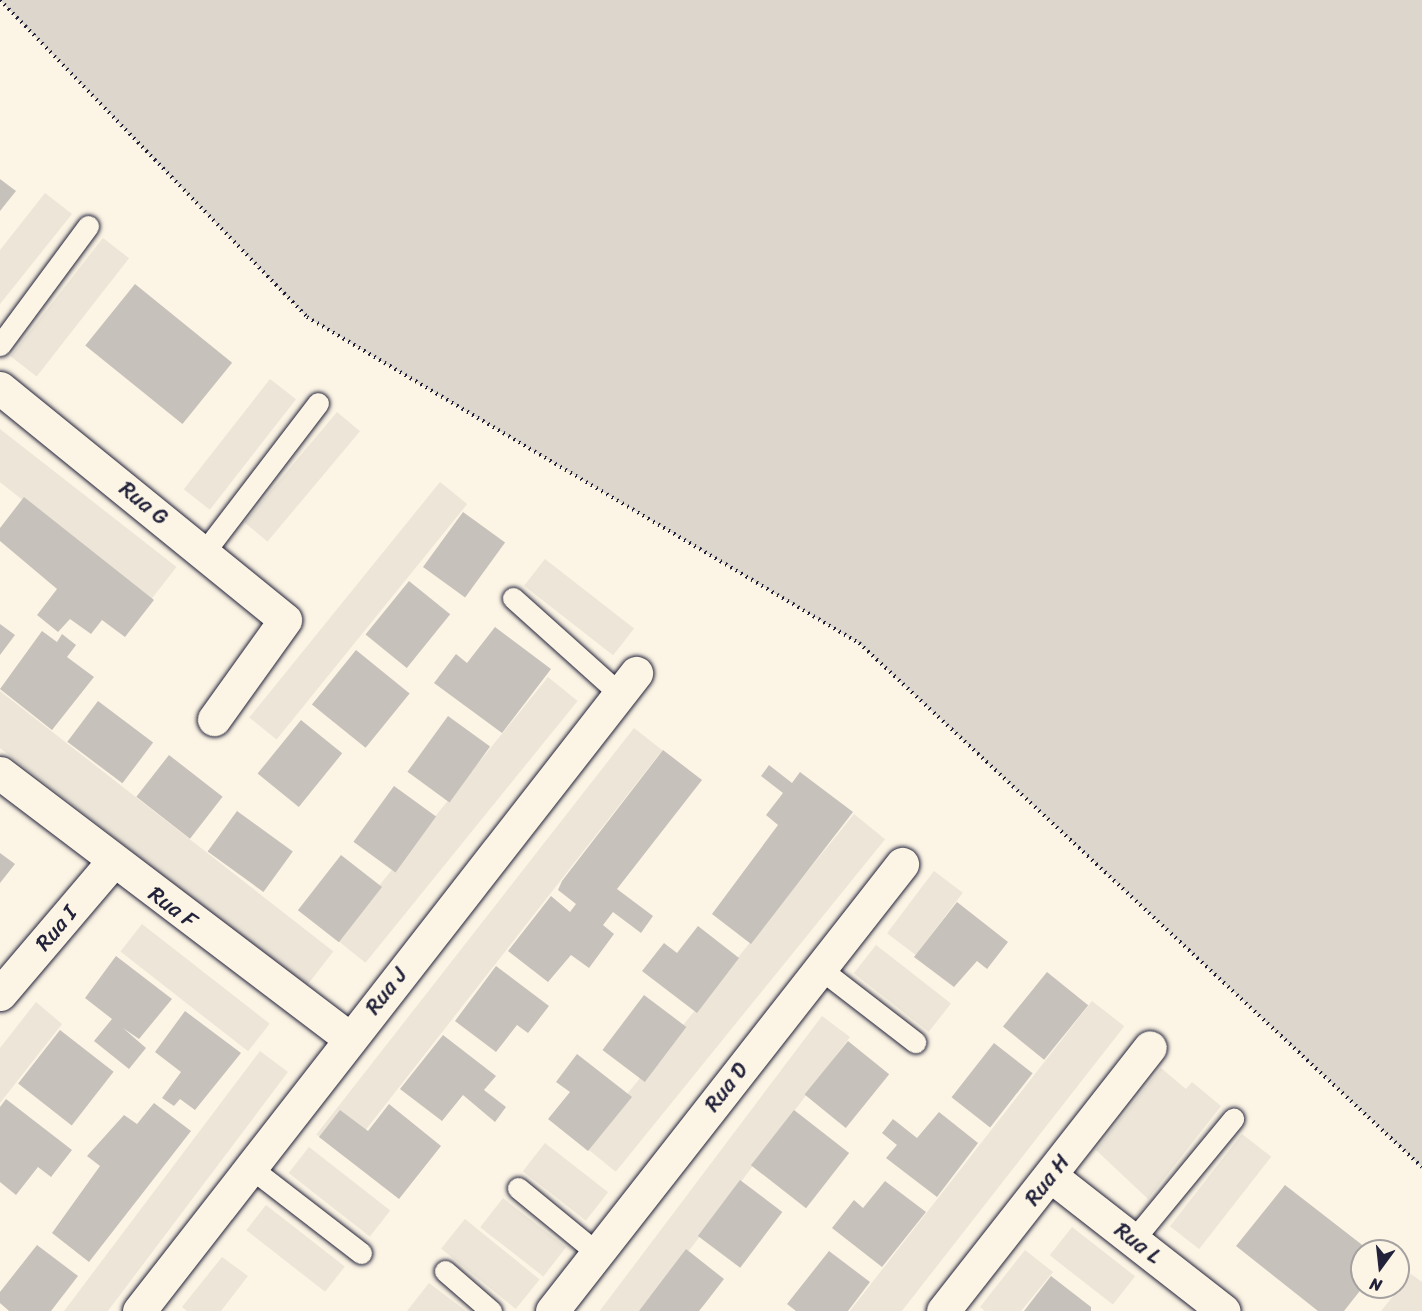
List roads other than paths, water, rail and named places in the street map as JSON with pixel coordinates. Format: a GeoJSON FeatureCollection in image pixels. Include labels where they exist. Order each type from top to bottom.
{"type":"FeatureCollection","features":[{"type":"Feature","properties":{"kind":"street","name":"Rua G"},"geometry":{"type":"LineString","coordinates":[[0,388],[205,551],[285,620],[214,718]]}},
{"type":"Feature","properties":{"kind":"street","name":"Rua J"},"geometry":{"type":"LineString","coordinates":[[140,1311],[349,1038],[627,683]]}},
{"type":"Feature","properties":{"kind":"street","name":"Rua F"},"geometry":{"type":"LineString","coordinates":[[0,773],[112,861],[349,1038]]}},
{"type":"Feature","properties":{"kind":"street","name":"Rua I"},"geometry":{"type":"LineString","coordinates":[[0,994],[112,861]]}},
{"type":"Feature","properties":{"kind":"street","name":"Rua D"},"geometry":{"type":"LineString","coordinates":[[552,1311],[818,967],[902,864]]}},
{"type":"Feature","properties":{"kind":"street","name":"Rua H"},"geometry":{"type":"LineString","coordinates":[[943,1311],[1150,1047]]}},
{"type":"Feature","properties":{"kind":"street","name":"Rua L"},"geometry":{"type":"LineString","coordinates":[[1051,1176],[1224,1311]]}},
{"type":"Feature","properties":{"kind":"lane"},"geometry":{"type":"LineString","coordinates":[[0,345],[88,226]]}},
{"type":"Feature","properties":{"kind":"lane"},"geometry":{"type":"LineString","coordinates":[[205,551],[318,403]]}},
{"type":"Feature","properties":{"kind":"lane"},"geometry":{"type":"LineString","coordinates":[[513,598],[627,683]]}},
{"type":"Feature","properties":{"kind":"lane"},"geometry":{"type":"LineString","coordinates":[[818,967],[915,1042]]}},
{"type":"Feature","properties":{"kind":"lane"},"geometry":{"type":"LineString","coordinates":[[1134,1239],[1233,1119]]}},
{"type":"Feature","properties":{"kind":"lane"},"geometry":{"type":"LineString","coordinates":[[251,1168],[361,1253]]}},
{"type":"Feature","properties":{"kind":"lane"},"geometry":{"type":"LineString","coordinates":[[518,1188],[597,1253]]}},
{"type":"Feature","properties":{"kind":"lane"},"geometry":{"type":"LineString","coordinates":[[445,1271],[491,1311]]}}]}
